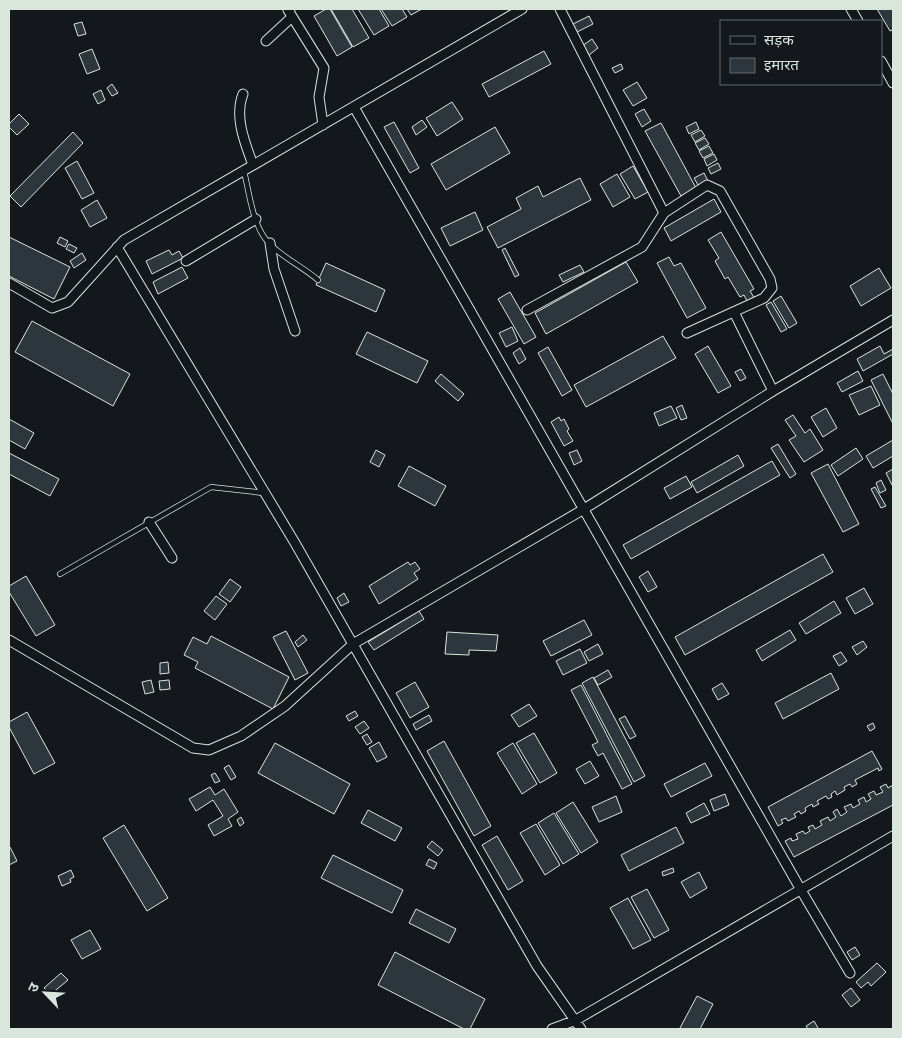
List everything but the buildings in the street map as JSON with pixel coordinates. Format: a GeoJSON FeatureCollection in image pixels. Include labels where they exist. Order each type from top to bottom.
{"type":"FeatureCollection","features":[{"type":"Feature","properties":{"kind":"street"},"geometry":{"type":"LineString","coordinates":[[9,283],[52,308],[68,302],[124,240],[323,125],[506,13],[522,9]]}},
{"type":"Feature","properties":{"kind":"street"},"geometry":{"type":"LineString","coordinates":[[560,9],[664,213]]}},
{"type":"Feature","properties":{"kind":"street"},"geometry":{"type":"LineString","coordinates":[[851,9],[857,20]]}},
{"type":"Feature","properties":{"kind":"street"},"geometry":{"type":"LineString","coordinates":[[266,41],[291,13],[324,68],[320,97],[323,125]]}},
{"type":"Feature","properties":{"kind":"street"},"geometry":{"type":"LineString","coordinates":[[882,63],[893,83]]}},
{"type":"Feature","properties":{"kind":"street"},"geometry":{"type":"LineString","coordinates":[[243,94],[240,102],[240,121],[253,165]]}},
{"type":"Feature","properties":{"kind":"street"},"geometry":{"type":"LineString","coordinates":[[354,106],[850,973]]}},
{"type":"Feature","properties":{"kind":"street"},"geometry":{"type":"LineString","coordinates":[[527,310],[642,247],[664,213],[707,186],[720,191],[770,279],[772,288],[764,298],[688,333]]}},
{"type":"Feature","properties":{"kind":"street"},"geometry":{"type":"LineString","coordinates":[[186,261],[256,220]]}},
{"type":"Feature","properties":{"kind":"street"},"geometry":{"type":"LineString","coordinates":[[270,243],[274,269],[295,331]]}},
{"type":"Feature","properties":{"kind":"street"},"geometry":{"type":"LineString","coordinates":[[117,247],[295,543],[537,966],[581,1029]]}},
{"type":"Feature","properties":{"kind":"street"},"geometry":{"type":"LineString","coordinates":[[734,312],[773,391]]}},
{"type":"Feature","properties":{"kind":"street"},"geometry":{"type":"LineString","coordinates":[[9,640],[194,748],[209,750],[241,736],[285,706],[352,644],[584,509],[773,391],[893,320]]}},
{"type":"Feature","properties":{"kind":"street"},"geometry":{"type":"LineString","coordinates":[[149,522],[172,558]]}},
{"type":"Feature","properties":{"kind":"street"},"geometry":{"type":"LineString","coordinates":[[552,1029],[576,1020],[893,836]]}},
{"type":"Feature","properties":{"kind":"lane"},"geometry":{"type":"LineString","coordinates":[[244,170],[256,220],[264,237],[318,280]]}},
{"type":"Feature","properties":{"kind":"lane"},"geometry":{"type":"LineString","coordinates":[[60,574],[211,487],[264,493]]}}]}
